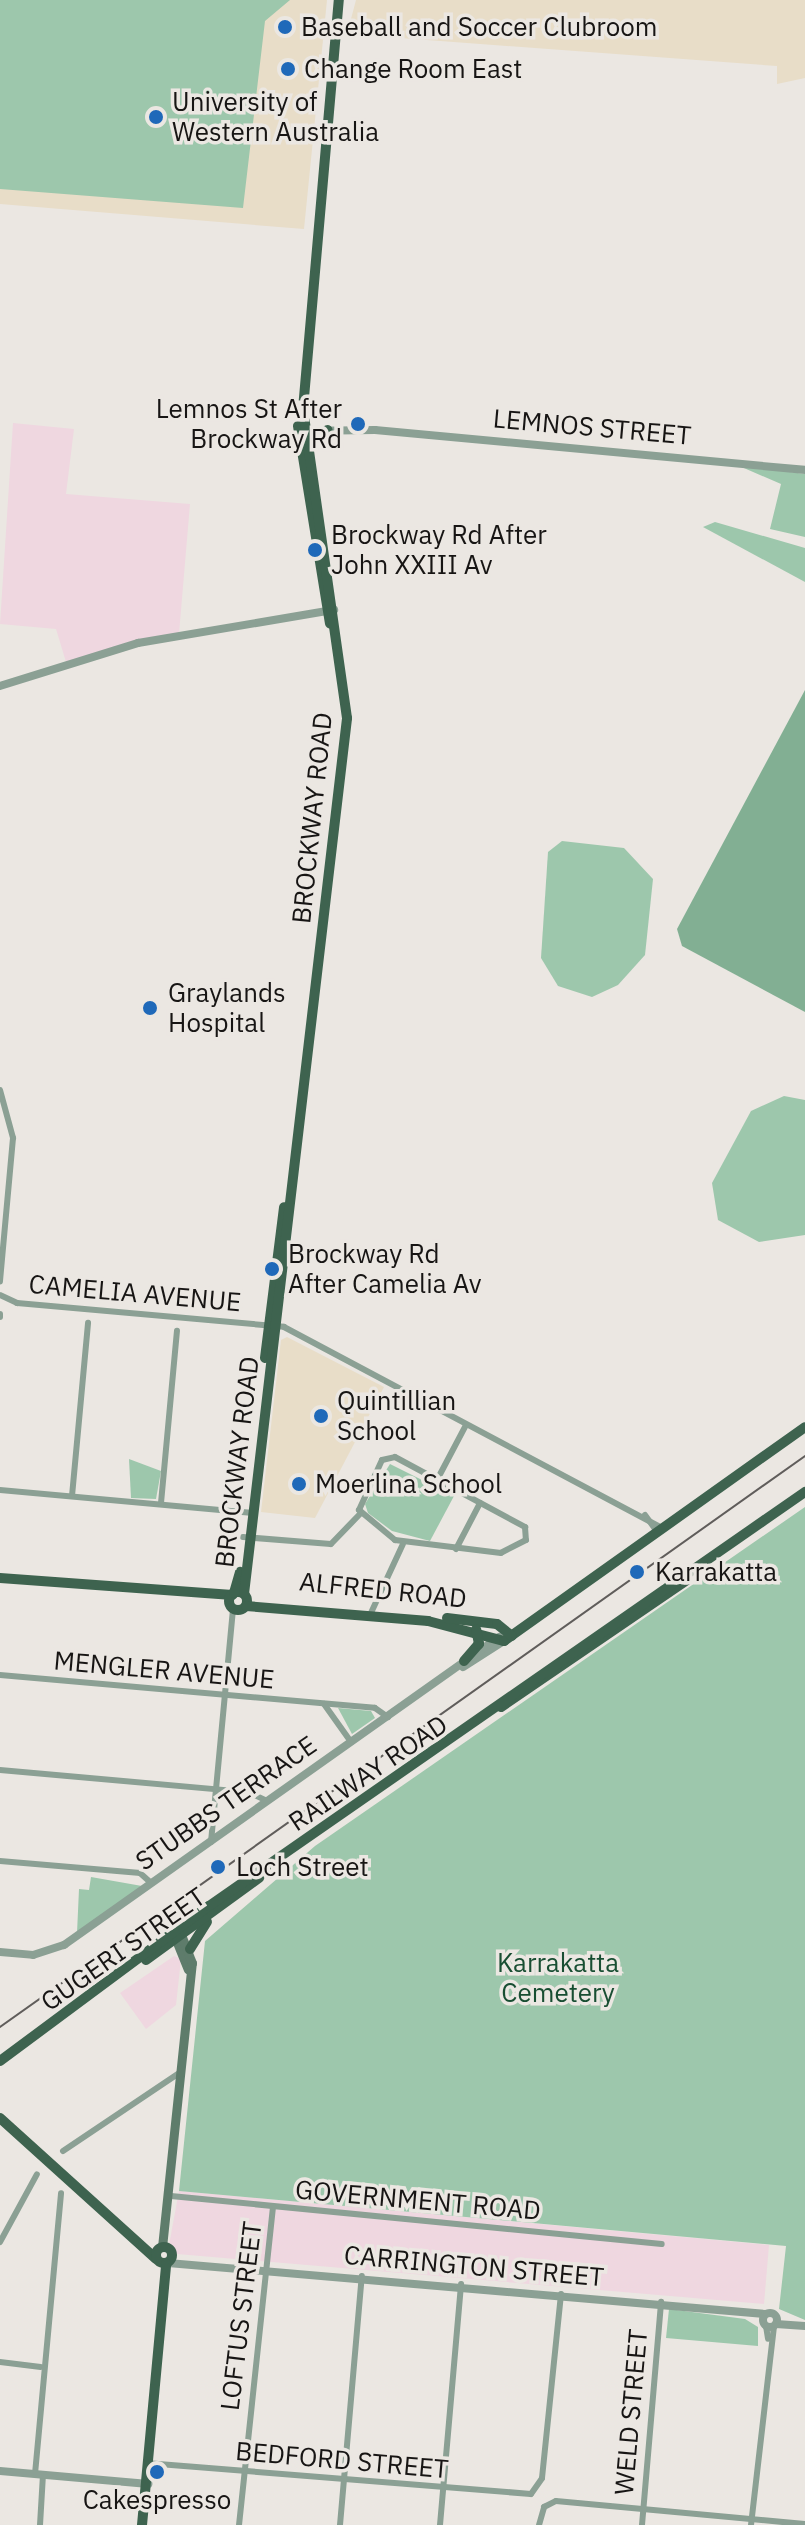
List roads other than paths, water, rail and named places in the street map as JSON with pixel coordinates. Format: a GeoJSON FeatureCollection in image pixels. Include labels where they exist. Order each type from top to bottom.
{"type":"FeatureCollection","features":[{"type":"Feature","properties":{"kind":"main road","name":"BROCKWAY ROAD"},"geometry":{"type":"LineString","coordinates":[[238,1600],[273,1325],[341,728],[331,611],[303,431],[336,0]]}},
{"type":"Feature","properties":{"kind":"main road"},"geometry":{"type":"LineString","coordinates":[[303,431],[328,430]]}},
{"type":"Feature","properties":{"kind":"main road","name":"STUBBS TERRACE"},"geometry":{"type":"LineString","coordinates":[[506,1636],[805,1420]]}},
{"type":"Feature","properties":{"kind":"main road","name":"STUBBS TERRACE"},"geometry":{"type":"LineString","coordinates":[[656,1527],[805,1427]]}},
{"type":"Feature","properties":{"kind":"main road","name":"RAILWAY ROAD"},"geometry":{"type":"LineString","coordinates":[[501,1707],[805,1492]]}},
{"type":"Feature","properties":{"kind":"main road","name":"RAILWAY ROAD"},"geometry":{"type":"LineString","coordinates":[[178,1934],[272,1865],[805,1499]]}},
{"type":"Feature","properties":{"kind":"main road","name":"ALFRED ROAD"},"geometry":{"type":"LineString","coordinates":[[0,1580],[370,1613],[506,1636]]}},
{"type":"Feature","properties":{"kind":"main road","name":"ALFRED ROAD"},"geometry":{"type":"LineString","coordinates":[[370,1613],[506,1636]]}},
{"type":"Feature","properties":{"kind":"main road"},"geometry":{"type":"LineString","coordinates":[[464,1661],[479,1644],[476,1629]]}},
{"type":"Feature","properties":{"kind":"main road","name":"GUGERI STREET"},"geometry":{"type":"LineString","coordinates":[[0,2070],[102,1987],[178,1934],[210,1917],[272,1865]]}},
{"type":"Feature","properties":{"kind":"main road"},"geometry":{"type":"LineString","coordinates":[[142,2522],[190,1949],[210,1917]]}},
{"type":"Feature","properties":{"kind":"main road"},"geometry":{"type":"LineString","coordinates":[[178,1934],[190,1949]]}},
{"type":"Feature","properties":{"kind":"main road"},"geometry":{"type":"LineString","coordinates":[[178,1934],[189,1977]]}},
{"type":"Feature","properties":{"kind":"main road","name":"GUGERI STREET"},"geometry":{"type":"LineString","coordinates":[[0,2061],[178,1934]]}},
{"type":"Feature","properties":{"kind":"main road"},"geometry":{"type":"LineString","coordinates":[[0,2118],[141,2245],[164,2256]]}},
{"type":"Feature","properties":{"kind":"street","name":"LEMNOS STREET"},"geometry":{"type":"LineString","coordinates":[[328,430],[375,430],[805,470]]}},
{"type":"Feature","properties":{"kind":"street","name":"LEMNOS STREET"},"geometry":{"type":"LineString","coordinates":[[303,431],[375,430]]}},
{"type":"Feature","properties":{"kind":"street"},"geometry":{"type":"LineString","coordinates":[[0,686],[138,643],[331,611]]}},
{"type":"Feature","properties":{"kind":"street"},"geometry":{"type":"LineString","coordinates":[[0,1090],[13,1138],[0,1281]]}},
{"type":"Feature","properties":{"kind":"street","name":"CAMELIA AVENUE"},"geometry":{"type":"LineString","coordinates":[[0,1295],[17,1303],[273,1325]]}},
{"type":"Feature","properties":{"kind":"street"},"geometry":{"type":"LineString","coordinates":[[72,1496],[88,1323]]}},
{"type":"Feature","properties":{"kind":"street"},"geometry":{"type":"LineString","coordinates":[[273,1325],[645,1515],[656,1527]]}},
{"type":"Feature","properties":{"kind":"street"},"geometry":{"type":"LineString","coordinates":[[161,1503],[177,1331]]}},
{"type":"Feature","properties":{"kind":"street"},"geometry":{"type":"LineString","coordinates":[[437,1480],[466,1425]]}},
{"type":"Feature","properties":{"kind":"street"},"geometry":{"type":"LineString","coordinates":[[246,1537],[331,1544],[360,1514],[387,1456],[525,1527],[526,1540],[501,1553],[403,1544],[360,1514]]}},
{"type":"Feature","properties":{"kind":"street"},"geometry":{"type":"LineString","coordinates":[[0,1490],[250,1512]]}},
{"type":"Feature","properties":{"kind":"street"},"geometry":{"type":"LineString","coordinates":[[456,1549],[480,1503]]}},
{"type":"Feature","properties":{"kind":"street"},"geometry":{"type":"LineString","coordinates":[[370,1613],[403,1544]]}},
{"type":"Feature","properties":{"kind":"street","name":"BROCKWAY ROAD"},"geometry":{"type":"LineString","coordinates":[[211,1842],[238,1600]]}},
{"type":"Feature","properties":{"kind":"street","name":"STUBBS TERRACE"},"geometry":{"type":"LineString","coordinates":[[441,1679],[506,1636]]}},
{"type":"Feature","properties":{"kind":"street","name":"STUBBS TERRACE"},"geometry":{"type":"LineString","coordinates":[[0,1952],[33,1955],[64,1945],[506,1636]]}},
{"type":"Feature","properties":{"kind":"street","name":"MENGLER AVENUE"},"geometry":{"type":"LineString","coordinates":[[0,1675],[324,1704],[388,1717]]}},
{"type":"Feature","properties":{"kind":"street"},"geometry":{"type":"LineString","coordinates":[[324,1704],[351,1742]]}},
{"type":"Feature","properties":{"kind":"street"},"geometry":{"type":"LineString","coordinates":[[0,1770],[217,1790],[267,1801]]}},
{"type":"Feature","properties":{"kind":"street"},"geometry":{"type":"LineString","coordinates":[[0,1861],[140,1873],[151,1883]]}},
{"type":"Feature","properties":{"kind":"street"},"geometry":{"type":"LineString","coordinates":[[63,2151],[179,2073]]}},
{"type":"Feature","properties":{"kind":"street"},"geometry":{"type":"LineString","coordinates":[[0,2242],[37,2174]]}},
{"type":"Feature","properties":{"kind":"street"},"geometry":{"type":"LineString","coordinates":[[40,2525],[41,2367],[61,2193]]}},
{"type":"Feature","properties":{"kind":"street","name":"GOVERNMENT ROAD"},"geometry":{"type":"LineString","coordinates":[[171,2196],[662,2244]]}},
{"type":"Feature","properties":{"kind":"street","name":"LOFTUS STREET"},"geometry":{"type":"LineString","coordinates":[[239,2525],[273,2207]]}},
{"type":"Feature","properties":{"kind":"street","name":"CARRINGTON STREET"},"geometry":{"type":"LineString","coordinates":[[164,2256],[661,2302],[745,2312],[770,2322],[805,2326]]}},
{"type":"Feature","properties":{"kind":"street"},"geometry":{"type":"LineString","coordinates":[[340,2525],[362,2276]]}},
{"type":"Feature","properties":{"kind":"street"},"geometry":{"type":"LineString","coordinates":[[440,2525],[461,2284]]}},
{"type":"Feature","properties":{"kind":"street","name":"BEDFORD STREET"},"geometry":{"type":"LineString","coordinates":[[147,2463],[443,2490],[536,2491],[561,2294]]}},
{"type":"Feature","properties":{"kind":"street","name":"WELD STREET"},"geometry":{"type":"LineString","coordinates":[[642,2525],[661,2302]]}},
{"type":"Feature","properties":{"kind":"street"},"geometry":{"type":"LineString","coordinates":[[752,2522],[770,2322]]}},
{"type":"Feature","properties":{"kind":"street"},"geometry":{"type":"LineString","coordinates":[[0,2362],[41,2367]]}},
{"type":"Feature","properties":{"kind":"street"},"geometry":{"type":"LineString","coordinates":[[0,2471],[145,2484]]}},
{"type":"Feature","properties":{"kind":"street"},"geometry":{"type":"LineString","coordinates":[[539,2525],[547,2504],[643,2508],[752,2522],[805,2524]]}},
{"type":"Feature","properties":{"kind":"railway"},"geometry":{"type":"LineString","coordinates":[[0,2027],[805,1456]]}},
{"type":"Feature","properties":{"kind":"place","name":"Baseball and Soccer Clubroom"},"geometry":{"type":"Point","coordinates":[285,27]}},
{"type":"Feature","properties":{"kind":"place","name":"Change Room East"},"geometry":{"type":"Point","coordinates":[288,69]}},
{"type":"Feature","properties":{"kind":"place","name":"University of Western Australia"},"geometry":{"type":"Point","coordinates":[156,117]}},
{"type":"Feature","properties":{"kind":"place","name":"Lemnos St After Brockway Rd"},"geometry":{"type":"Point","coordinates":[358,424]}},
{"type":"Feature","properties":{"kind":"place","name":"Brockway Rd After John XXIII Av"},"geometry":{"type":"Point","coordinates":[315,550]}},
{"type":"Feature","properties":{"kind":"place","name":"Graylands Hospital"},"geometry":{"type":"Point","coordinates":[150,1008]}},
{"type":"Feature","properties":{"kind":"place","name":"Brockway Rd After Camelia Av"},"geometry":{"type":"Point","coordinates":[272,1269]}},
{"type":"Feature","properties":{"kind":"place","name":"Quintillian School"},"geometry":{"type":"Point","coordinates":[321,1416]}},
{"type":"Feature","properties":{"kind":"place","name":"Moerlina School"},"geometry":{"type":"Point","coordinates":[299,1484]}},
{"type":"Feature","properties":{"kind":"place","name":"Karrakatta"},"geometry":{"type":"Point","coordinates":[637,1572]}},
{"type":"Feature","properties":{"kind":"place","name":"Loch Street"},"geometry":{"type":"Point","coordinates":[218,1867]}},
{"type":"Feature","properties":{"kind":"place","name":"Cakespresso"},"geometry":{"type":"Point","coordinates":[157,2472]}},
{"type":"Feature","properties":{"kind":"park label","name":"Karrakatta Cemetery"},"geometry":{"type":"Point","coordinates":[558,1978]}}]}
